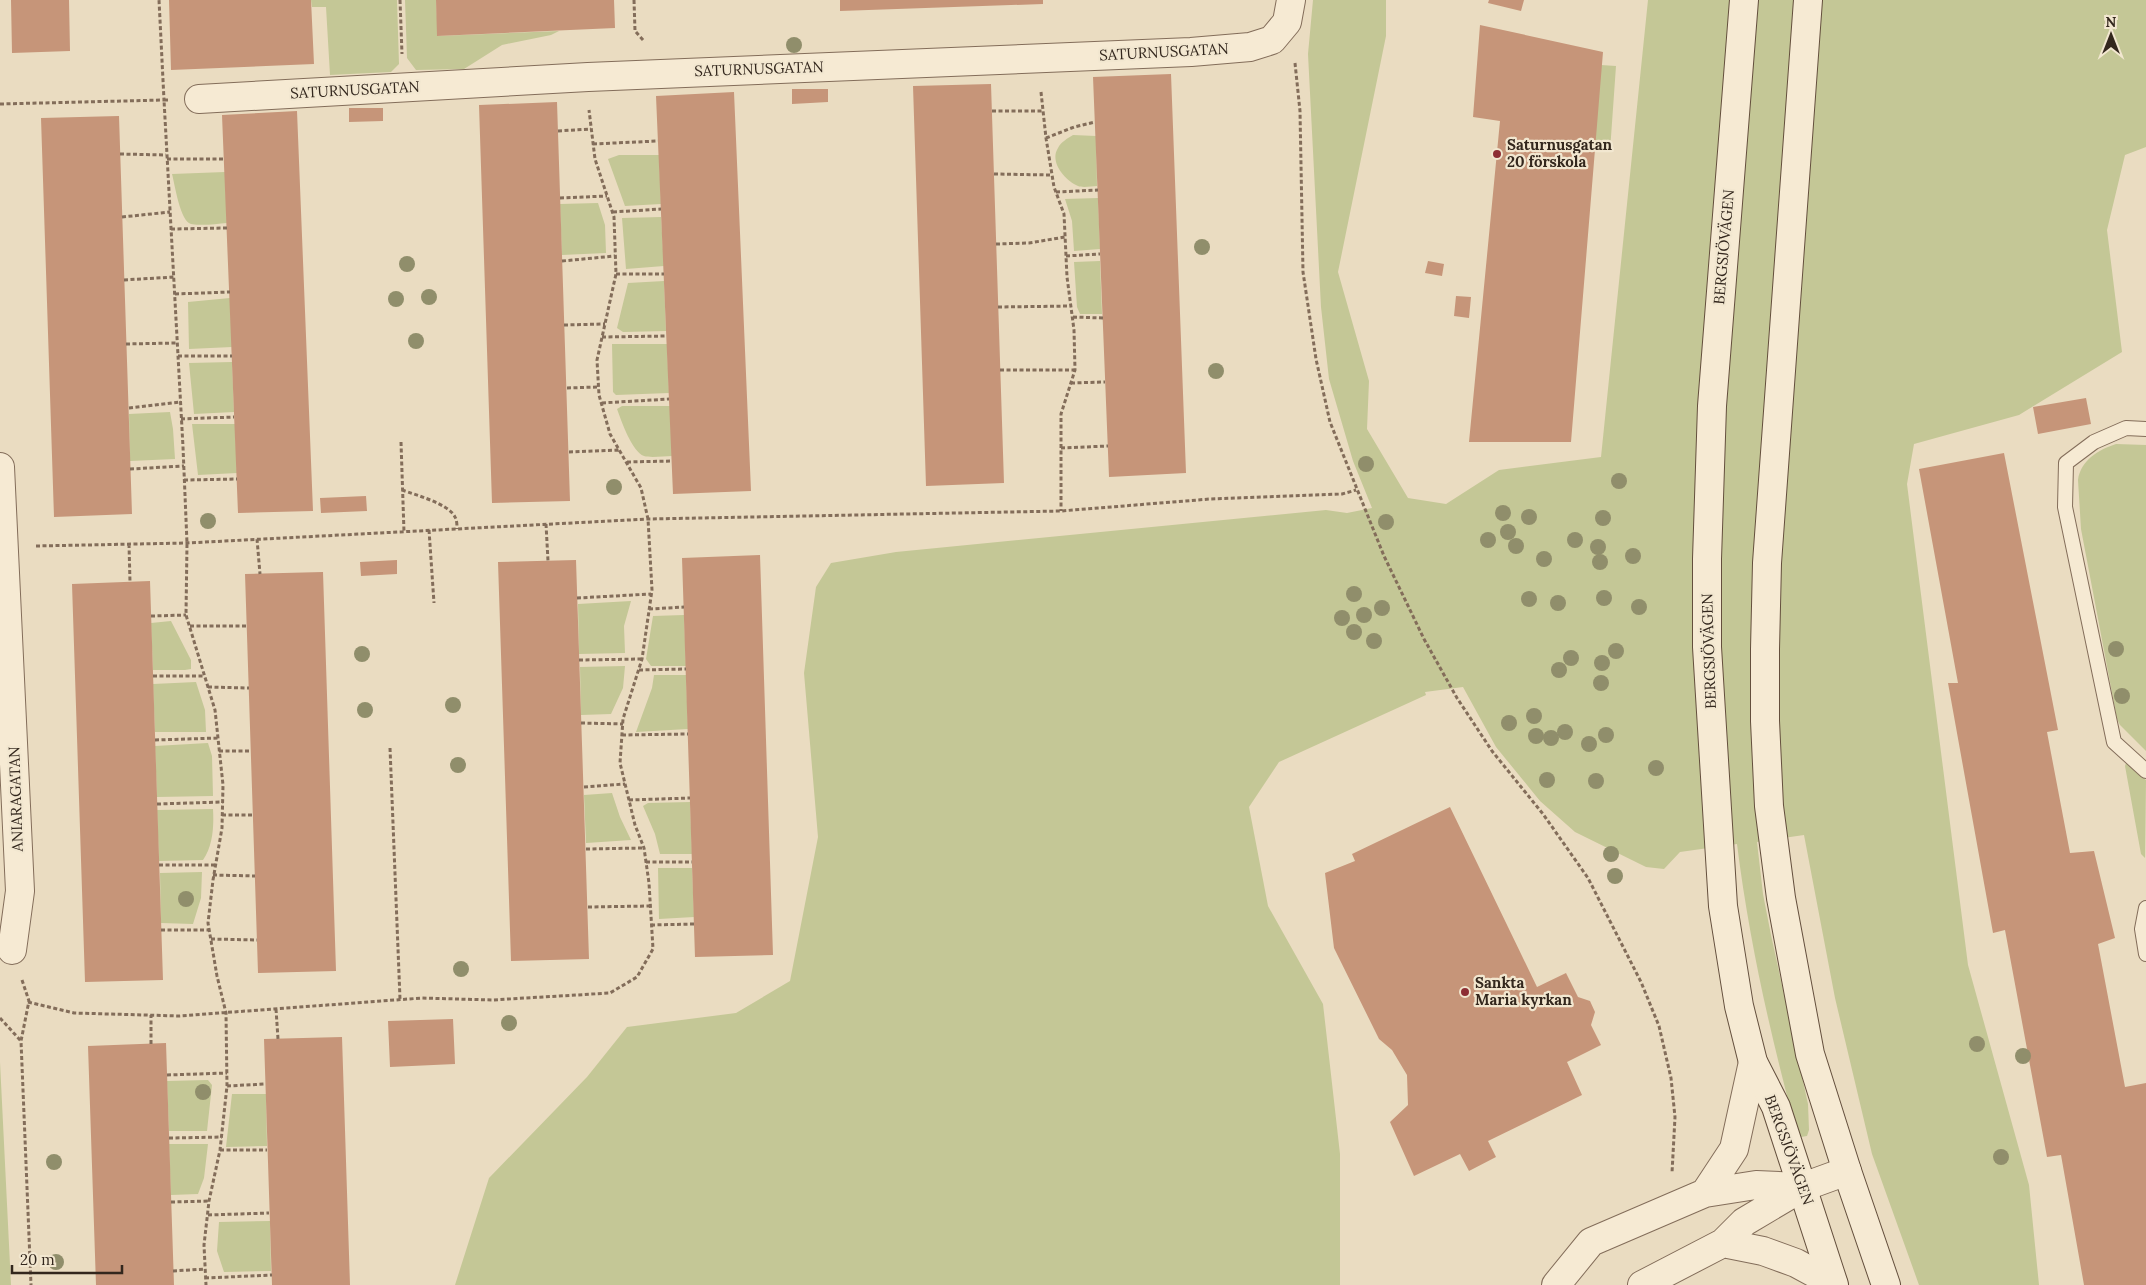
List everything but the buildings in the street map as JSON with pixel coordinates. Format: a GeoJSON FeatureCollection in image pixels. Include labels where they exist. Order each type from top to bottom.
{"type":"FeatureCollection","features":[{"type":"Feature","properties":{"kind":"street"},"geometry":{"type":"LineString","coordinates":[[1272,40],[1287,22],[1292,0]]}},
{"type":"Feature","properties":{"kind":"street","name":"BERGSJÖVÄGEN"},"geometry":{"type":"LineString","coordinates":[[1744,0],[1712,406],[1707,559],[1707,646],[1722,906],[1738,1006],[1753,1062],[1776,1107],[1834,1284]]}},
{"type":"Feature","properties":{"kind":"street"},"geometry":{"type":"LineString","coordinates":[[1808,0],[1767,563],[1765,720],[1769,806],[1781,898],[1810,1054],[1886,1285]]}},
{"type":"Feature","properties":{"kind":"street","name":"SATURNUSGATAN"},"geometry":{"type":"LineString","coordinates":[[200,99],[588,77],[1191,52],[1250,47],[1272,40]]}},
{"type":"Feature","properties":{"kind":"street","name":"ANIARAGATAN"},"geometry":{"type":"LineString","coordinates":[[0,466],[20,890],[12,950]]}},
{"type":"Feature","properties":{"kind":"street"},"geometry":{"type":"LineString","coordinates":[[1705,1193],[1734,1149],[1753,1062]]}},
{"type":"Feature","properties":{"kind":"street"},"geometry":{"type":"LineString","coordinates":[[1642,1285],[1723,1243],[1744,1222],[1803,1186],[1847,1171]]}},
{"type":"Feature","properties":{"kind":"street"},"geometry":{"type":"LineString","coordinates":[[1556,1285],[1592,1242],[1705,1193],[1756,1185],[1803,1186]]}},
{"type":"Feature","properties":{"kind":"street"},"geometry":{"type":"LineString","coordinates":[[1723,1243],[1763,1251],[1796,1263],[1834,1284]]}},
{"type":"Feature","properties":{"kind":"lane"},"geometry":{"type":"LineString","coordinates":[[2146,428],[2126,428],[2094,442],[2066,463],[2065,507],[2114,742],[2146,771]]}},
{"type":"Feature","properties":{"kind":"lane"},"geometry":{"type":"LineString","coordinates":[[2146,908],[2142,929],[2146,954]]}},
{"type":"Feature","properties":{"kind":"path"},"geometry":{"type":"LineString","coordinates":[[160,0],[184,466],[187,543],[186,615],[214,710],[223,785],[222,828],[213,875],[208,923],[226,1014],[227,1086],[220,1150],[207,1215],[204,1245],[206,1285]]}},
{"type":"Feature","properties":{"kind":"path"},"geometry":{"type":"LineString","coordinates":[[400,0],[404,87]]}},
{"type":"Feature","properties":{"kind":"path"},"geometry":{"type":"LineString","coordinates":[[634,0],[635,31],[658,55],[659,74]]}},
{"type":"Feature","properties":{"kind":"path"},"geometry":{"type":"LineString","coordinates":[[1272,40],[1296,64],[1300,111],[1303,272],[1316,358],[1330,422],[1384,556],[1424,639],[1457,698],[1492,750],[1543,814],[1588,878],[1641,982],[1660,1026],[1671,1078],[1675,1117],[1672,1147],[1672,1207]]}},
{"type":"Feature","properties":{"kind":"path"},"geometry":{"type":"LineString","coordinates":[[1038,57],[1046,138],[1052,175],[1064,214],[1066,256],[1073,317],[1075,370],[1061,414],[1060,511]]}},
{"type":"Feature","properties":{"kind":"path"},"geometry":{"type":"LineString","coordinates":[[28,1002],[74,1013],[226,1014],[400,999],[492,1000],[610,993],[637,977],[652,949],[650,906],[644,848],[635,824],[620,763],[623,724],[642,659],[651,594],[648,519],[641,488],[610,434],[599,387],[597,360],[616,274],[613,212],[595,158],[588,77]]}},
{"type":"Feature","properties":{"kind":"path"},"geometry":{"type":"LineString","coordinates":[[0,104],[200,99]]}},
{"type":"Feature","properties":{"kind":"path"},"geometry":{"type":"LineString","coordinates":[[992,112],[1043,112]]}},
{"type":"Feature","properties":{"kind":"path"},"geometry":{"type":"LineString","coordinates":[[1046,138],[1074,127],[1095,122]]}},
{"type":"Feature","properties":{"kind":"path"},"geometry":{"type":"LineString","coordinates":[[558,131],[591,129]]}},
{"type":"Feature","properties":{"kind":"path"},"geometry":{"type":"LineString","coordinates":[[593,144],[658,141]]}},
{"type":"Feature","properties":{"kind":"path"},"geometry":{"type":"LineString","coordinates":[[120,154],[224,158]]}},
{"type":"Feature","properties":{"kind":"path"},"geometry":{"type":"LineString","coordinates":[[994,174],[1052,175]]}},
{"type":"Feature","properties":{"kind":"path"},"geometry":{"type":"LineString","coordinates":[[1056,192],[1098,190]]}},
{"type":"Feature","properties":{"kind":"path"},"geometry":{"type":"LineString","coordinates":[[560,198],[608,196]]}},
{"type":"Feature","properties":{"kind":"path"},"geometry":{"type":"LineString","coordinates":[[613,212],[661,209]]}},
{"type":"Feature","properties":{"kind":"path"},"geometry":{"type":"LineString","coordinates":[[122,217],[170,212]]}},
{"type":"Feature","properties":{"kind":"path"},"geometry":{"type":"LineString","coordinates":[[171,230],[227,228]]}},
{"type":"Feature","properties":{"kind":"path"},"geometry":{"type":"LineString","coordinates":[[996,244],[1029,243],[1065,237]]}},
{"type":"Feature","properties":{"kind":"path"},"geometry":{"type":"LineString","coordinates":[[1066,256],[1100,254]]}},
{"type":"Feature","properties":{"kind":"path"},"geometry":{"type":"LineString","coordinates":[[562,261],[615,256]]}},
{"type":"Feature","properties":{"kind":"path"},"geometry":{"type":"LineString","coordinates":[[616,274],[664,274]]}},
{"type":"Feature","properties":{"kind":"path"},"geometry":{"type":"LineString","coordinates":[[124,280],[174,277]]}},
{"type":"Feature","properties":{"kind":"path"},"geometry":{"type":"LineString","coordinates":[[175,294],[230,292]]}},
{"type":"Feature","properties":{"kind":"path"},"geometry":{"type":"LineString","coordinates":[[998,306],[1071,306]]}},
{"type":"Feature","properties":{"kind":"path"},"geometry":{"type":"LineString","coordinates":[[1073,317],[1103,318]]}},
{"type":"Feature","properties":{"kind":"path"},"geometry":{"type":"LineString","coordinates":[[564,325],[605,324]]}},
{"type":"Feature","properties":{"kind":"path"},"geometry":{"type":"LineString","coordinates":[[602,337],[667,336]]}},
{"type":"Feature","properties":{"kind":"path"},"geometry":{"type":"LineString","coordinates":[[126,344],[177,343]]}},
{"type":"Feature","properties":{"kind":"path"},"geometry":{"type":"LineString","coordinates":[[178,356],[232,356]]}},
{"type":"Feature","properties":{"kind":"path"},"geometry":{"type":"LineString","coordinates":[[1000,370],[1075,370]]}},
{"type":"Feature","properties":{"kind":"path"},"geometry":{"type":"LineString","coordinates":[[1071,383],[1105,382]]}},
{"type":"Feature","properties":{"kind":"path"},"geometry":{"type":"LineString","coordinates":[[567,388],[599,387]]}},
{"type":"Feature","properties":{"kind":"path"},"geometry":{"type":"LineString","coordinates":[[602,403],[669,400]]}},
{"type":"Feature","properties":{"kind":"path"},"geometry":{"type":"LineString","coordinates":[[128,408],[180,402]]}},
{"type":"Feature","properties":{"kind":"path"},"geometry":{"type":"LineString","coordinates":[[182,419],[234,417]]}},
{"type":"Feature","properties":{"kind":"path"},"geometry":{"type":"LineString","coordinates":[[401,442],[404,532]]}},
{"type":"Feature","properties":{"kind":"path"},"geometry":{"type":"LineString","coordinates":[[1061,448],[1108,446]]}},
{"type":"Feature","properties":{"kind":"path"},"geometry":{"type":"LineString","coordinates":[[568,452],[619,450]]}},
{"type":"Feature","properties":{"kind":"path"},"geometry":{"type":"LineString","coordinates":[[627,462],[672,461]]}},
{"type":"Feature","properties":{"kind":"path"},"geometry":{"type":"LineString","coordinates":[[130,469],[184,466]]}},
{"type":"Feature","properties":{"kind":"path"},"geometry":{"type":"LineString","coordinates":[[184,480],[237,479]]}},
{"type":"Feature","properties":{"kind":"path"},"geometry":{"type":"LineString","coordinates":[[402,490],[438,504],[449,511],[455,517],[457,529]]}},
{"type":"Feature","properties":{"kind":"path"},"geometry":{"type":"LineString","coordinates":[[3,547],[187,543],[648,519],[1060,511],[1210,498],[1342,494],[1356,490]]}},
{"type":"Feature","properties":{"kind":"path"},"geometry":{"type":"LineString","coordinates":[[546,524],[548,561]]}},
{"type":"Feature","properties":{"kind":"path"},"geometry":{"type":"LineString","coordinates":[[429,530],[434,602]]}},
{"type":"Feature","properties":{"kind":"path"},"geometry":{"type":"LineString","coordinates":[[257,539],[260,574]]}},
{"type":"Feature","properties":{"kind":"path"},"geometry":{"type":"LineString","coordinates":[[129,544],[130,582]]}},
{"type":"Feature","properties":{"kind":"path"},"geometry":{"type":"LineString","coordinates":[[577,598],[651,594]]}},
{"type":"Feature","properties":{"kind":"path"},"geometry":{"type":"LineString","coordinates":[[649,609],[684,607]]}},
{"type":"Feature","properties":{"kind":"path"},"geometry":{"type":"LineString","coordinates":[[151,616],[186,615]]}},
{"type":"Feature","properties":{"kind":"path"},"geometry":{"type":"LineString","coordinates":[[189,626],[246,626]]}},
{"type":"Feature","properties":{"kind":"path"},"geometry":{"type":"LineString","coordinates":[[579,660],[642,659]]}},
{"type":"Feature","properties":{"kind":"path"},"geometry":{"type":"LineString","coordinates":[[638,670],[686,669]]}},
{"type":"Feature","properties":{"kind":"path"},"geometry":{"type":"LineString","coordinates":[[153,676],[205,676]]}},
{"type":"Feature","properties":{"kind":"path"},"geometry":{"type":"LineString","coordinates":[[208,687],[248,688]]}},
{"type":"Feature","properties":{"kind":"path"},"geometry":{"type":"LineString","coordinates":[[581,723],[623,724]]}},
{"type":"Feature","properties":{"kind":"path"},"geometry":{"type":"LineString","coordinates":[[622,735],[688,734]]}},
{"type":"Feature","properties":{"kind":"path"},"geometry":{"type":"LineString","coordinates":[[155,740],[218,738]]}},
{"type":"Feature","properties":{"kind":"path"},"geometry":{"type":"LineString","coordinates":[[390,748],[400,999]]}},
{"type":"Feature","properties":{"kind":"path"},"geometry":{"type":"LineString","coordinates":[[219,750],[251,750]]}},
{"type":"Feature","properties":{"kind":"path"},"geometry":{"type":"LineString","coordinates":[[584,787],[625,784]]}},
{"type":"Feature","properties":{"kind":"path"},"geometry":{"type":"LineString","coordinates":[[629,800],[690,798]]}},
{"type":"Feature","properties":{"kind":"path"},"geometry":{"type":"LineString","coordinates":[[157,804],[223,802]]}},
{"type":"Feature","properties":{"kind":"path"},"geometry":{"type":"LineString","coordinates":[[222,815],[253,815]]}},
{"type":"Feature","properties":{"kind":"path"},"geometry":{"type":"LineString","coordinates":[[586,849],[644,848]]}},
{"type":"Feature","properties":{"kind":"path"},"geometry":{"type":"LineString","coordinates":[[646,862],[692,862]]}},
{"type":"Feature","properties":{"kind":"path"},"geometry":{"type":"LineString","coordinates":[[159,866],[215,866]]}},
{"type":"Feature","properties":{"kind":"path"},"geometry":{"type":"LineString","coordinates":[[213,875],[255,876]]}},
{"type":"Feature","properties":{"kind":"path"},"geometry":{"type":"LineString","coordinates":[[588,907],[650,906]]}},
{"type":"Feature","properties":{"kind":"path"},"geometry":{"type":"LineString","coordinates":[[651,925],[694,924]]}},
{"type":"Feature","properties":{"kind":"path"},"geometry":{"type":"LineString","coordinates":[[161,930],[209,930]]}},
{"type":"Feature","properties":{"kind":"path"},"geometry":{"type":"LineString","coordinates":[[211,939],[257,940]]}},
{"type":"Feature","properties":{"kind":"path"},"geometry":{"type":"LineString","coordinates":[[12,950],[28,1002],[21,1041],[31,1285]]}},
{"type":"Feature","properties":{"kind":"path"},"geometry":{"type":"LineString","coordinates":[[276,1009],[278,1038]]}},
{"type":"Feature","properties":{"kind":"path"},"geometry":{"type":"LineString","coordinates":[[151,1015],[151,1044]]}},
{"type":"Feature","properties":{"kind":"path"},"geometry":{"type":"LineString","coordinates":[[0,1018],[21,1041]]}},
{"type":"Feature","properties":{"kind":"path"},"geometry":{"type":"LineString","coordinates":[[167,1075],[227,1073]]}},
{"type":"Feature","properties":{"kind":"path"},"geometry":{"type":"LineString","coordinates":[[227,1086],[265,1084]]}},
{"type":"Feature","properties":{"kind":"path"},"geometry":{"type":"LineString","coordinates":[[169,1138],[222,1137]]}},
{"type":"Feature","properties":{"kind":"path"},"geometry":{"type":"LineString","coordinates":[[220,1150],[268,1150]]}},
{"type":"Feature","properties":{"kind":"path"},"geometry":{"type":"LineString","coordinates":[[171,1202],[209,1201]]}},
{"type":"Feature","properties":{"kind":"path"},"geometry":{"type":"LineString","coordinates":[[207,1215],[269,1214]]}},
{"type":"Feature","properties":{"kind":"path"},"geometry":{"type":"LineString","coordinates":[[173,1271],[205,1269]]}},
{"type":"Feature","properties":{"kind":"path"},"geometry":{"type":"LineString","coordinates":[[205,1278],[272,1275]]}},
{"type":"Feature","properties":{"kind":"green space"},"geometry":{"type":"Polygon","coordinates":[[[311,0],[397,0],[399,64],[391,72],[330,75],[326,7],[312,7],[311,0]]]}},
{"type":"Feature","properties":{"kind":"green space"},"geometry":{"type":"Polygon","coordinates":[[[405,0],[436,0],[438,36],[559,31],[551,35],[502,45],[464,69],[416,70],[407,58],[405,0]]]}},
{"type":"Feature","properties":{"kind":"green space"},"geometry":{"type":"Polygon","coordinates":[[[1313,0],[1386,0],[1386,36],[1338,272],[1369,381],[1367,429],[1408,498],[1446,504],[1499,470],[1601,457],[1648,0],[2146,0],[2146,147],[2125,155],[2107,230],[2122,352],[2019,415],[1914,444],[1907,484],[1968,965],[2029,1185],[2039,1285],[1919,1285],[1872,1154],[1835,998],[1804,835],[1757,842],[1763,894],[1808,1104],[1809,1130],[1807,1136],[1801,1137],[1798,1135],[1795,1126],[1761,986],[1737,844],[1680,852],[1664,869],[1646,867],[1575,832],[1540,801],[1496,747],[1463,687],[1425,692],[1426,695],[1279,762],[1249,807],[1268,906],[1323,1004],[1340,1154],[1340,1285],[455,1285],[489,1178],[587,1077],[627,1027],[736,1013],[790,981],[818,837],[804,673],[816,587],[831,563],[896,552],[1326,510],[1347,513],[1372,508],[1353,461],[1329,379],[1321,307],[1308,54],[1313,0]]]}},
{"type":"Feature","properties":{"kind":"green space"},"geometry":{"type":"Polygon","coordinates":[[[1601,65],[1616,66],[1610,151],[1594,151],[1601,65]]]}},
{"type":"Feature","properties":{"kind":"green space"},"geometry":{"type":"Polygon","coordinates":[[[1073,135],[1096,136],[1097,186],[1078,186],[1068,180],[1057,165],[1056,153],[1058,148],[1073,135]]]}},
{"type":"Feature","properties":{"kind":"green space"},"geometry":{"type":"Polygon","coordinates":[[[619,155],[659,155],[661,204],[625,206],[608,159],[619,155]]]}},
{"type":"Feature","properties":{"kind":"green space"},"geometry":{"type":"Polygon","coordinates":[[[225,172],[227,223],[191,224],[187,221],[181,210],[172,174],[225,172]]]}},
{"type":"Feature","properties":{"kind":"green space"},"geometry":{"type":"Polygon","coordinates":[[[1098,198],[1100,249],[1074,251],[1072,221],[1065,199],[1098,198]]]}},
{"type":"Feature","properties":{"kind":"green space"},"geometry":{"type":"Polygon","coordinates":[[[598,203],[605,225],[606,253],[562,255],[560,204],[598,203]]]}},
{"type":"Feature","properties":{"kind":"green space"},"geometry":{"type":"Polygon","coordinates":[[[661,217],[664,266],[626,269],[622,218],[661,217]]]}},
{"type":"Feature","properties":{"kind":"green space"},"geometry":{"type":"Polygon","coordinates":[[[1100,261],[1102,314],[1080,314],[1077,307],[1074,262],[1100,261]]]}},
{"type":"Feature","properties":{"kind":"green space"},"geometry":{"type":"Polygon","coordinates":[[[664,281],[666,331],[623,332],[617,328],[628,283],[664,281]]]}},
{"type":"Feature","properties":{"kind":"green space"},"geometry":{"type":"Polygon","coordinates":[[[230,298],[232,347],[189,349],[188,302],[230,298]]]}},
{"type":"Feature","properties":{"kind":"green space"},"geometry":{"type":"Polygon","coordinates":[[[612,344],[667,344],[669,393],[616,395],[613,392],[612,344]]]}},
{"type":"Feature","properties":{"kind":"green space"},"geometry":{"type":"Polygon","coordinates":[[[232,362],[234,412],[194,414],[189,363],[232,362]]]}},
{"type":"Feature","properties":{"kind":"green space"},"geometry":{"type":"Polygon","coordinates":[[[622,406],[670,406],[672,456],[647,457],[635,449],[617,409],[622,406]]]}},
{"type":"Feature","properties":{"kind":"green space"},"geometry":{"type":"Polygon","coordinates":[[[170,412],[175,459],[130,461],[129,414],[170,412]]]}},
{"type":"Feature","properties":{"kind":"green space"},"geometry":{"type":"Polygon","coordinates":[[[192,424],[235,424],[237,473],[198,475],[192,424]]]}},
{"type":"Feature","properties":{"kind":"green space"},"geometry":{"type":"Polygon","coordinates":[[[2116,444],[2146,445],[2146,751],[2120,725],[2117,719],[2081,529],[2078,480],[2080,473],[2091,457],[2103,449],[2116,444]]]}},
{"type":"Feature","properties":{"kind":"green space"},"geometry":{"type":"Polygon","coordinates":[[[631,601],[624,626],[625,653],[579,654],[578,604],[631,601]]]}},
{"type":"Feature","properties":{"kind":"green space"},"geometry":{"type":"Polygon","coordinates":[[[684,615],[686,666],[651,666],[646,659],[653,616],[684,615]]]}},
{"type":"Feature","properties":{"kind":"green space"},"geometry":{"type":"Polygon","coordinates":[[[171,621],[191,660],[191,669],[153,670],[151,623],[171,621]]]}},
{"type":"Feature","properties":{"kind":"green space"},"geometry":{"type":"Polygon","coordinates":[[[625,666],[623,688],[611,714],[581,715],[580,667],[625,666]]]}},
{"type":"Feature","properties":{"kind":"green space"},"geometry":{"type":"Polygon","coordinates":[[[654,675],[686,675],[688,729],[636,732],[652,688],[654,675]]]}},
{"type":"Feature","properties":{"kind":"green space"},"geometry":{"type":"Polygon","coordinates":[[[196,682],[205,710],[206,732],[155,732],[153,684],[196,682]]]}},
{"type":"Feature","properties":{"kind":"green space"},"geometry":{"type":"Polygon","coordinates":[[[208,743],[212,756],[213,796],[157,797],[155,746],[208,743]]]}},
{"type":"Feature","properties":{"kind":"green space"},"geometry":{"type":"Polygon","coordinates":[[[2126,763],[2146,780],[2145,858],[2141,854],[2126,763]]]}},
{"type":"Feature","properties":{"kind":"green space"},"geometry":{"type":"Polygon","coordinates":[[[612,793],[620,817],[631,840],[586,843],[584,795],[612,793]]]}},
{"type":"Feature","properties":{"kind":"green space"},"geometry":{"type":"Polygon","coordinates":[[[690,802],[692,854],[660,854],[655,834],[643,806],[648,803],[690,802]]]}},
{"type":"Feature","properties":{"kind":"green space"},"geometry":{"type":"Polygon","coordinates":[[[213,809],[212,836],[209,849],[203,860],[159,861],[157,810],[213,809]]]}},
{"type":"Feature","properties":{"kind":"green space"},"geometry":{"type":"Polygon","coordinates":[[[658,868],[692,868],[694,917],[659,919],[658,868]]]}},
{"type":"Feature","properties":{"kind":"green space"},"geometry":{"type":"Polygon","coordinates":[[[202,872],[201,898],[193,924],[161,923],[160,873],[202,872]]]}},
{"type":"Feature","properties":{"kind":"green space"},"geometry":{"type":"Polygon","coordinates":[[[0,1062],[11,1285],[0,1285],[0,1062]]]}},
{"type":"Feature","properties":{"kind":"green space"},"geometry":{"type":"Polygon","coordinates":[[[208,1080],[212,1085],[207,1131],[169,1131],[167,1081],[208,1080]]]}},
{"type":"Feature","properties":{"kind":"green space"},"geometry":{"type":"Polygon","coordinates":[[[232,1094],[266,1094],[267,1146],[226,1147],[232,1094]]]}},
{"type":"Feature","properties":{"kind":"green space"},"geometry":{"type":"Polygon","coordinates":[[[169,1144],[208,1144],[204,1178],[198,1194],[171,1195],[169,1144]]]}},
{"type":"Feature","properties":{"kind":"green space"},"geometry":{"type":"Polygon","coordinates":[[[270,1221],[271,1271],[224,1272],[217,1251],[219,1222],[270,1221]]]}},
{"type":"Feature","properties":{"kind":"place","name":"Saturnusgatan 20 förskola"},"geometry":{"type":"Point","coordinates":[1497,154]}},
{"type":"Feature","properties":{"kind":"place","name":"Sankta Maria kyrkan"},"geometry":{"type":"Point","coordinates":[1465,992]}}]}
